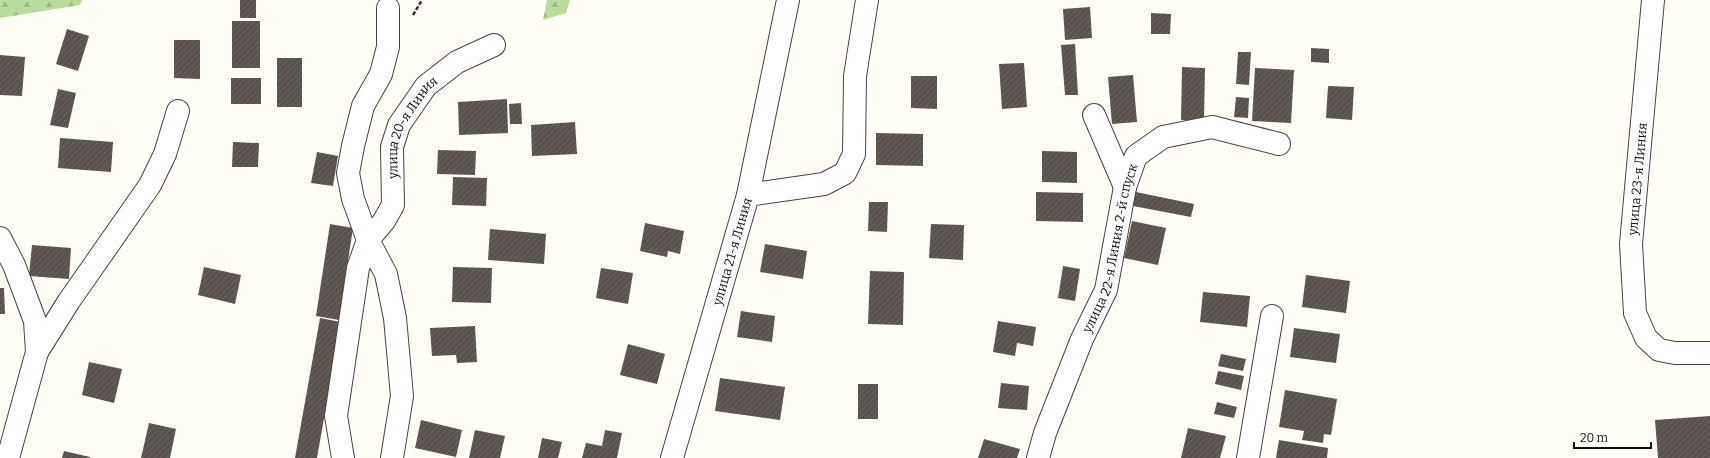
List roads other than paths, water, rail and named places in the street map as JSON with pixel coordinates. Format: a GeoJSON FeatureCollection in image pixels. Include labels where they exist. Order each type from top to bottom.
{"type":"FeatureCollection","features":[{"type":"Feature","properties":{"kind":"street"},"geometry":{"type":"LineString","coordinates":[[748,195],[788,0]]}},
{"type":"Feature","properties":{"kind":"street","name":"улица 21-я Линия"},"geometry":{"type":"LineString","coordinates":[[672,458],[748,195],[824,184],[845,173],[854,154],[855,76],[868,0]]}},
{"type":"Feature","properties":{"kind":"street","name":"улица 23-я Линия"},"geometry":{"type":"LineString","coordinates":[[1653,0],[1631,244],[1635,313],[1646,338],[1659,350],[1675,353],[1710,353]]}},
{"type":"Feature","properties":{"kind":"street"},"geometry":{"type":"LineString","coordinates":[[388,8],[388,47],[381,74],[363,106],[348,173],[353,199],[368,240],[386,274],[395,318],[402,396],[392,458]]}},
{"type":"Feature","properties":{"kind":"street","name":"улица 20-я Линия"},"geometry":{"type":"LineString","coordinates":[[343,458],[336,416],[358,268],[368,240],[384,221],[393,205],[392,147],[399,125],[426,86],[457,62],[494,45]]}},
{"type":"Feature","properties":{"kind":"street"},"geometry":{"type":"LineString","coordinates":[[8,458],[37,352],[69,301],[150,185],[165,154],[178,111]]}},
{"type":"Feature","properties":{"kind":"street"},"geometry":{"type":"LineString","coordinates":[[1094,115],[1125,187]]}},
{"type":"Feature","properties":{"kind":"street","name":"улица 22-я Линия 2-й спуск"},"geometry":{"type":"LineString","coordinates":[[1038,458],[1045,432],[1082,340],[1106,290],[1125,187],[1136,156],[1163,137],[1212,127],[1278,144]]}},
{"type":"Feature","properties":{"kind":"street"},"geometry":{"type":"LineString","coordinates":[[0,238],[14,265],[35,322],[37,352]]}},
{"type":"Feature","properties":{"kind":"street"},"geometry":{"type":"LineString","coordinates":[[1248,458],[1272,316]]}}]}
